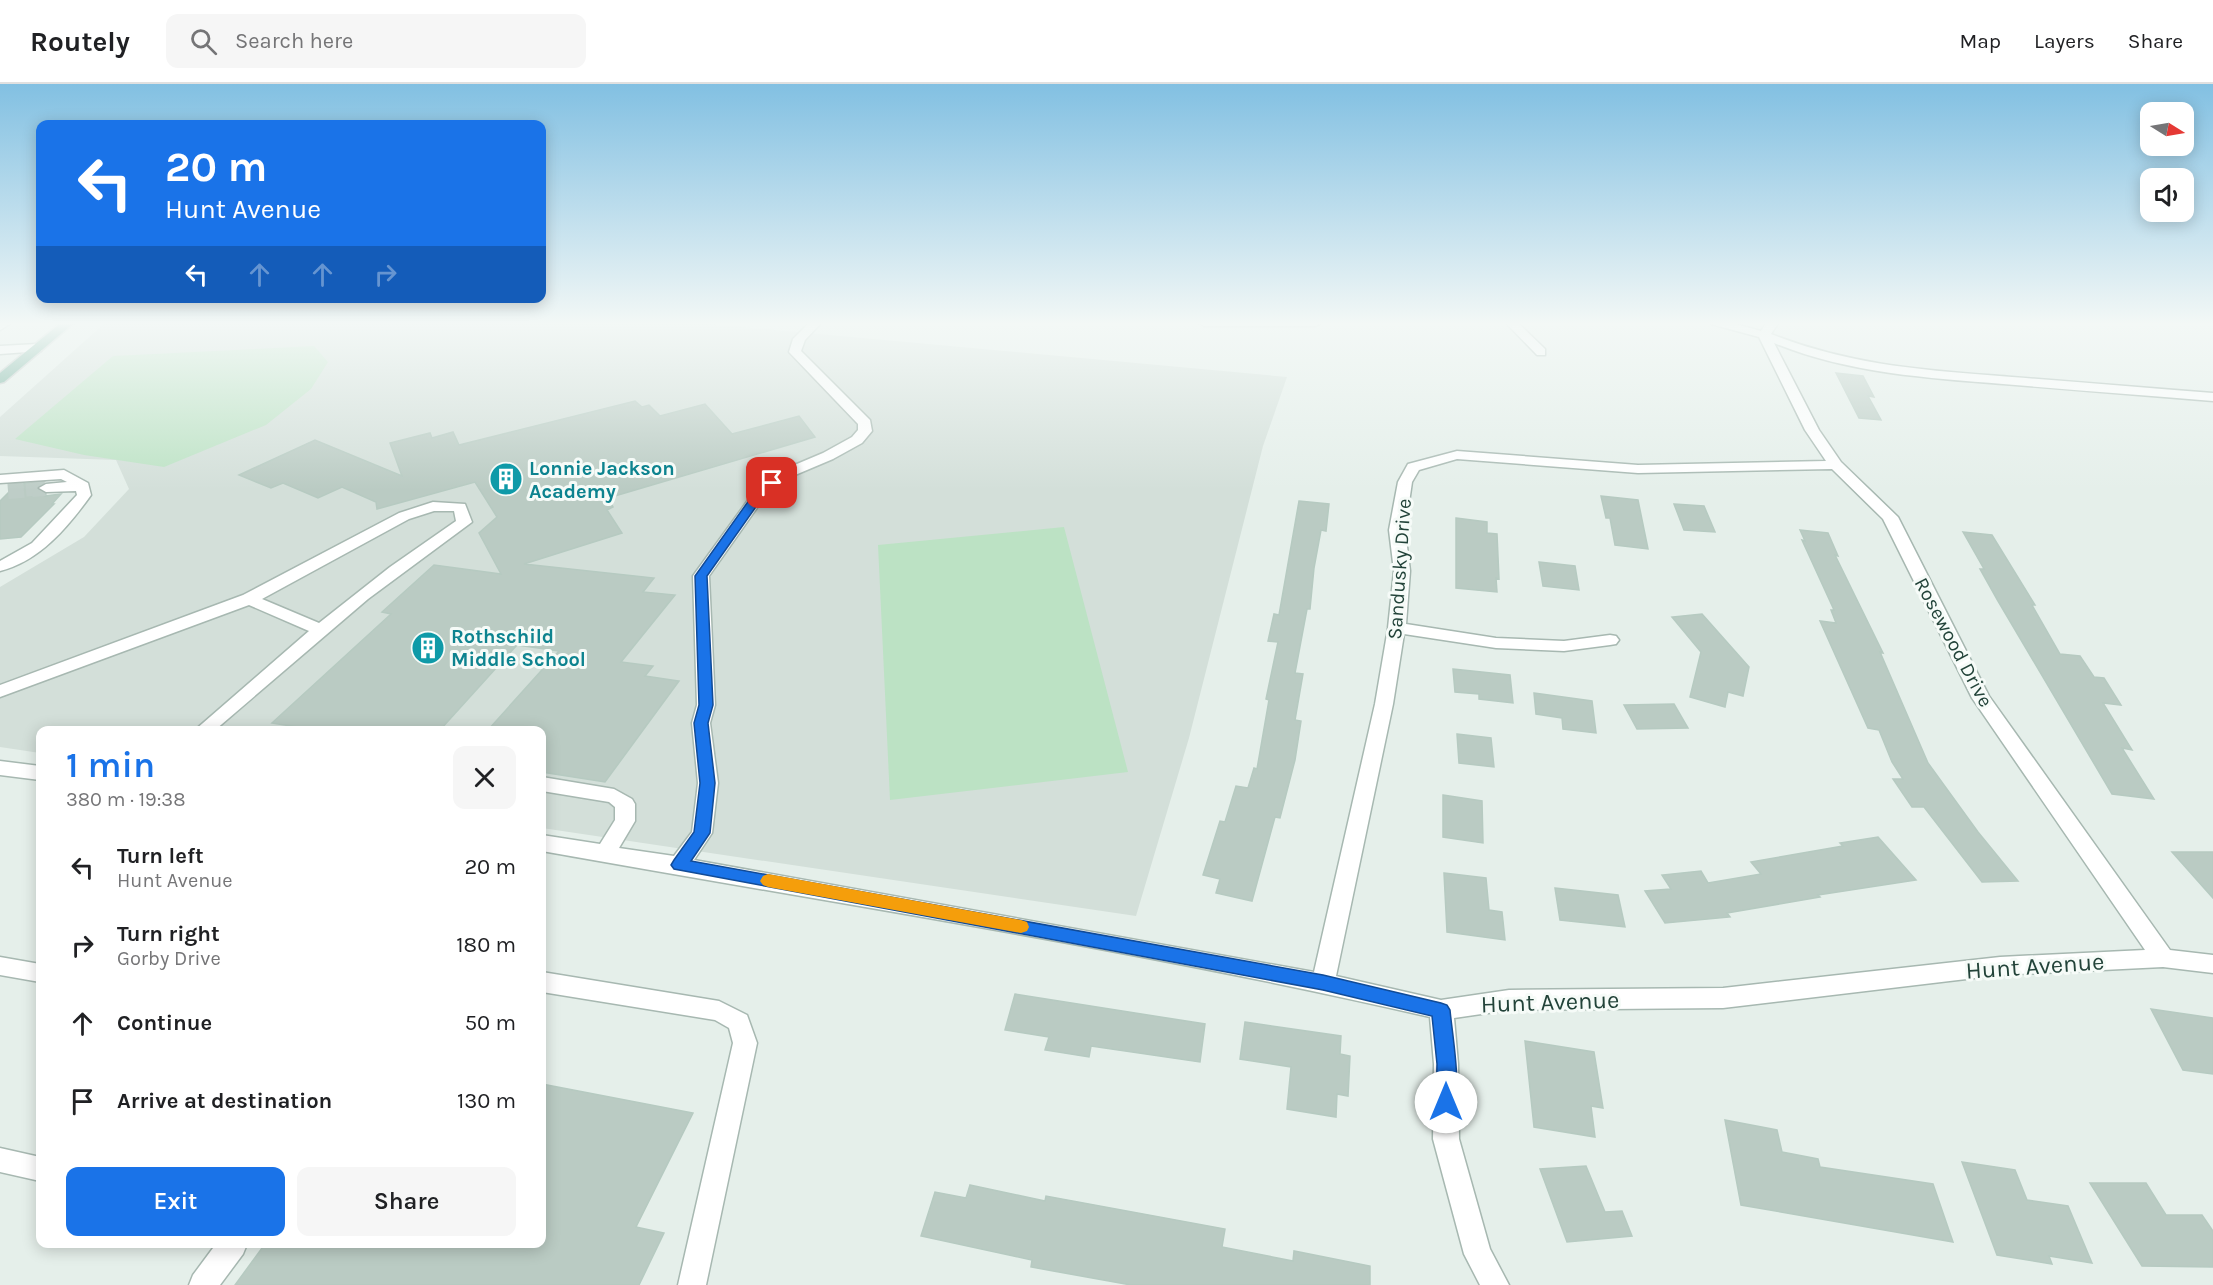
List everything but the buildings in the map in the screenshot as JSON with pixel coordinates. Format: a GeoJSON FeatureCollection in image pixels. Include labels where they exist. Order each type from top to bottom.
{"type":"FeatureCollection","features":[{"type":"Feature","properties":{"kind":"street"},"geometry":{"type":"LineString","coordinates":[[679,865],[702,833],[708,783],[701,723],[706,705],[701,576],[761,492],[783,475],[828,456],[857,440],[865,431],[865,423],[821,378]]}},
{"type":"Feature","properties":{"kind":"street","name":"Rosewood Drive"},"geometry":{"type":"LineString","coordinates":[[1790,378],[1812,430],[1836,465],[1890,517],[1981,698],[2163,958]]}},
{"type":"Feature","properties":{"kind":"street"},"geometry":{"type":"LineString","coordinates":[[1977,378],[2213,397]]}},
{"type":"Feature","properties":{"kind":"street","name":"Sandusky Drive"},"geometry":{"type":"LineString","coordinates":[[1323,983],[1384,704],[1397,628],[1402,571],[1397,530],[1405,482],[1413,467],[1457,455],[1638,469],[1836,465]]}},
{"type":"Feature","properties":{"kind":"street"},"geometry":{"type":"LineString","coordinates":[[3,487],[64,474],[83,486]]}},
{"type":"Feature","properties":{"kind":"street"},"geometry":{"type":"LineString","coordinates":[[46,488],[83,486]]}},
{"type":"Feature","properties":{"kind":"street"},"geometry":{"type":"LineString","coordinates":[[0,566],[11,563],[41,546],[84,495],[83,486]]}},
{"type":"Feature","properties":{"kind":"street"},"geometry":{"type":"LineString","coordinates":[[0,691],[249,599],[404,516],[433,506],[460,507],[464,522],[417,553],[319,629],[209,726]]}},
{"type":"Feature","properties":{"kind":"street"},"geometry":{"type":"LineString","coordinates":[[249,599],[319,629]]}},
{"type":"Feature","properties":{"kind":"street"},"geometry":{"type":"LineString","coordinates":[[1397,628],[1496,643],[1564,646],[1610,640]]}},
{"type":"Feature","properties":{"kind":"street"},"geometry":{"type":"LineString","coordinates":[[0,768],[36,772]]}},
{"type":"Feature","properties":{"kind":"street"},"geometry":{"type":"LineString","coordinates":[[546,785],[614,796],[625,804],[625,822],[606,853]]}},
{"type":"Feature","properties":{"kind":"street","name":"Hunt Avenue"},"geometry":{"type":"LineString","coordinates":[[546,844],[679,865],[1323,983],[1441,1010],[1509,1000],[1723,998],[2000,966],[2163,958],[2213,964]]}},
{"type":"Feature","properties":{"kind":"street"},"geometry":{"type":"LineString","coordinates":[[0,966],[36,972]]}},
{"type":"Feature","properties":{"kind":"street"},"geometry":{"type":"LineString","coordinates":[[546,983],[719,1011],[739,1022],[745,1043],[692,1285]]}},
{"type":"Feature","properties":{"kind":"street"},"geometry":{"type":"LineString","coordinates":[[1441,1010],[1446,1064],[1446,1139],[1478,1254],[1494,1285]]}},
{"type":"Feature","properties":{"kind":"street"},"geometry":{"type":"LineString","coordinates":[[0,1160],[36,1168]]}},
{"type":"Feature","properties":{"kind":"street"},"geometry":{"type":"LineString","coordinates":[[202,1285],[230,1248]]}},
{"type":"Feature","properties":{"kind":"shaded area"},"geometry":{"type":"Polygon","coordinates":[[[43,378],[1287,378],[1263,446],[1189,738],[1136,916],[546,829],[546,726],[36,726],[36,752],[0,747],[0,587],[84,537],[129,489],[116,460],[0,456],[0,417],[43,378]]]}},
{"type":"Feature","properties":{"kind":"green space"},"geometry":{"type":"Polygon","coordinates":[[[87,378],[318,378],[311,389],[266,425],[164,467],[84,455],[15,439],[87,378]]]}},
{"type":"Feature","properties":{"kind":"green space"},"geometry":{"type":"Polygon","coordinates":[[[1064,527],[1128,772],[890,800],[878,545],[1064,527]]]}},
{"type":"Feature","properties":{"kind":"tunnel"},"geometry":{"type":"LineString","coordinates":[[8,491],[45,488]]}},
{"type":"Feature","properties":{"kind":"tunnel"},"geometry":{"type":"LineString","coordinates":[[26,490],[46,488]]}},
{"type":"Feature","properties":{"kind":"slow traffic"},"geometry":{"type":"LineString","coordinates":[[768,881],[1021,927]]}},
{"type":"Feature","properties":{"kind":"place","name":"Lonnie Jackson Academy"},"geometry":{"type":"Point","coordinates":[506,479]}},
{"type":"Feature","properties":{"kind":"place","name":"Rothschild Middle School"},"geometry":{"type":"Point","coordinates":[428,648]}},
{"type":"Feature","properties":{"kind":"route"},"geometry":{"type":"LineString","coordinates":[[772,483],[761,492],[701,576],[706,705],[701,723],[708,783],[702,833],[679,865],[1323,983],[1441,1010],[1446,1064],[1446,1102]]}}]}
